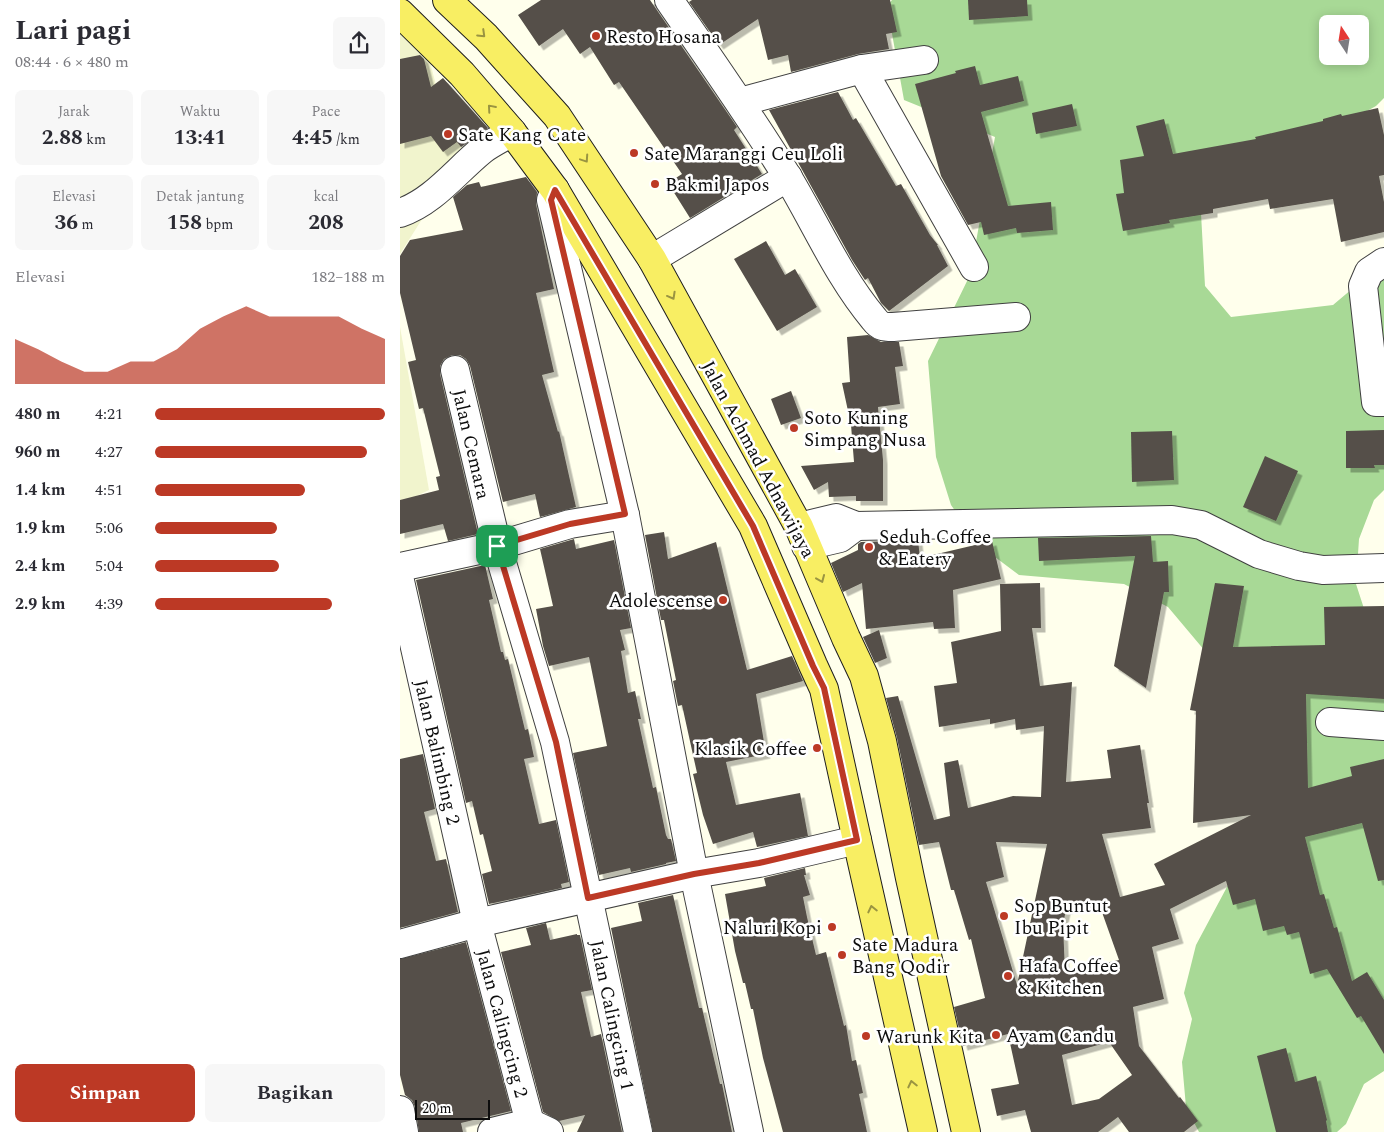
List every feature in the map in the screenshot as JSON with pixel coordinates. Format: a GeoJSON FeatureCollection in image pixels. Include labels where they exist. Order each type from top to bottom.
{"type":"FeatureCollection","features":[{"type":"Feature","properties":{"kind":"main road","name":"Jalan Achmad Adnawijaya"},"geometry":{"type":"LineString","coordinates":[[447,0],[486,37],[556,116],[652,259],[803,536],[864,676],[882,741],[966,1132]]}},
{"type":"Feature","properties":{"kind":"main road","name":"Jalan Achmad Adnawijaya"},"geometry":{"type":"LineString","coordinates":[[400,13],[462,74],[512,132],[555,190],[753,526],[824,688],[923,1132]]}},
{"type":"Feature","properties":{"kind":"street"},"geometry":{"type":"LineString","coordinates":[[668,0],[740,102],[788,177],[854,294],[881,327],[893,328],[1016,317]]}},
{"type":"Feature","properties":{"kind":"street"},"geometry":{"type":"LineString","coordinates":[[740,102],[862,69],[924,60]]}},
{"type":"Feature","properties":{"kind":"street"},"geometry":{"type":"LineString","coordinates":[[862,69],[974,267]]}},
{"type":"Feature","properties":{"kind":"street"},"geometry":{"type":"LineString","coordinates":[[400,213],[411,210],[436,192],[483,150],[512,132]]}},
{"type":"Feature","properties":{"kind":"street"},"geometry":{"type":"LineString","coordinates":[[652,259],[788,177]]}},
{"type":"Feature","properties":{"kind":"street"},"geometry":{"type":"LineString","coordinates":[[555,190],[551,200],[625,514],[694,874],[750,1132]]}},
{"type":"Feature","properties":{"kind":"street"},"geometry":{"type":"LineString","coordinates":[[1384,262],[1370,272],[1363,286],[1376,402],[1384,402]]}},
{"type":"Feature","properties":{"kind":"street","name":"Jalan Cemara"},"geometry":{"type":"LineString","coordinates":[[455,370],[497,546],[556,742],[588,898]]}},
{"type":"Feature","properties":{"kind":"street"},"geometry":{"type":"LineString","coordinates":[[400,567],[497,546],[570,524],[625,514]]}},
{"type":"Feature","properties":{"kind":"street"},"geometry":{"type":"LineString","coordinates":[[803,536],[836,518],[856,526],[1172,520],[1201,525],[1259,554],[1300,566],[1323,570],[1384,568]]}},
{"type":"Feature","properties":{"kind":"street","name":"Jalan Balimbing 2"},"geometry":{"type":"LineString","coordinates":[[400,581],[477,923]]}},
{"type":"Feature","properties":{"kind":"street"},"geometry":{"type":"LineString","coordinates":[[1330,722],[1384,726]]}},
{"type":"Feature","properties":{"kind":"street"},"geometry":{"type":"LineString","coordinates":[[400,944],[477,923],[694,874],[759,863],[857,840]]}},
{"type":"Feature","properties":{"kind":"street","name":"Jalan Calingcing 1"},"geometry":{"type":"LineString","coordinates":[[588,898],[638,1132]]}},
{"type":"Feature","properties":{"kind":"street","name":"Jalan Calingcing 2"},"geometry":{"type":"LineString","coordinates":[[477,923],[540,1127]]}},
{"type":"Feature","properties":{"kind":"street"},"geometry":{"type":"LineString","coordinates":[[400,1110],[404,1132]]}},
{"type":"Feature","properties":{"kind":"street"},"geometry":{"type":"LineString","coordinates":[[492,1132],[540,1127]]}},
{"type":"Feature","properties":{"kind":"green space"},"geometry":{"type":"Polygon","coordinates":[[[892,0],[1384,0],[1384,98],[1376,106],[1331,131],[1200,195],[1205,286],[1231,317],[1333,305],[1384,262],[1384,490],[1374,500],[1359,539],[1356,584],[1369,624],[1384,636],[1384,1071],[1364,1084],[1346,1124],[1337,1132],[1199,1132],[1186,1107],[1182,1062],[1192,1019],[1184,993],[1196,945],[1243,857],[1265,765],[1263,720],[1168,607],[1124,584],[1019,575],[979,545],[951,505],[936,457],[928,361],[970,275],[995,137],[904,100],[887,6],[892,0]]]}},
{"type":"Feature","properties":{"kind":"green space"},"geometry":{"type":"Polygon","coordinates":[[[400,17],[426,46],[439,97],[460,144],[474,169],[443,186],[400,254],[400,17]]]}},
{"type":"Feature","properties":{"kind":"green space"},"geometry":{"type":"Polygon","coordinates":[[[400,327],[429,490],[400,504],[400,327]]]}},
{"type":"Feature","properties":{"kind":"building"},"geometry":{"type":"Polygon","coordinates":[[[541,0],[650,0],[737,127],[734,130],[762,174],[690,218],[668,183],[682,174],[619,82],[614,85],[590,47],[580,54],[563,29],[539,46],[518,15],[541,0]]]}},
{"type":"Feature","properties":{"kind":"building"},"geometry":{"type":"Polygon","coordinates":[[[692,0],[890,0],[897,32],[886,34],[889,49],[858,54],[791,72],[788,55],[768,60],[758,19],[719,45],[689,2],[692,0]]]}},
{"type":"Feature","properties":{"kind":"building"},"geometry":{"type":"Polygon","coordinates":[[[968,0],[1027,0],[1028,16],[969,20],[968,0]]]}},
{"type":"Feature","properties":{"kind":"building"},"geometry":{"type":"Polygon","coordinates":[[[420,55],[424,59],[431,87],[443,78],[488,128],[461,147],[457,142],[443,152],[431,136],[400,144],[400,59],[420,55]]]}},
{"type":"Feature","properties":{"kind":"building"},"geometry":{"type":"Polygon","coordinates":[[[975,66],[980,85],[1018,76],[1024,101],[981,112],[1008,206],[1051,202],[1053,230],[1017,233],[1016,228],[984,235],[981,222],[968,225],[941,176],[915,84],[975,66]]]}},
{"type":"Feature","properties":{"kind":"building"},"geometry":{"type":"Polygon","coordinates":[[[838,92],[853,120],[856,118],[896,186],[901,184],[930,235],[938,245],[948,266],[889,311],[881,303],[868,278],[865,280],[852,260],[769,110],[838,92]]]}},
{"type":"Feature","properties":{"kind":"building"},"geometry":{"type":"Polygon","coordinates":[[[1072,104],[1077,126],[1036,134],[1032,113],[1072,104]]]}},
{"type":"Feature","properties":{"kind":"building"},"geometry":{"type":"Polygon","coordinates":[[[1378,108],[1384,135],[1384,175],[1379,176],[1384,202],[1384,232],[1341,242],[1333,199],[1270,209],[1268,199],[1213,209],[1213,213],[1169,220],[1170,223],[1123,231],[1116,194],[1124,193],[1120,160],[1144,156],[1136,126],[1164,119],[1173,154],[1256,139],[1255,137],[1323,121],[1323,119],[1341,114],[1342,116],[1378,108]]]}},
{"type":"Feature","properties":{"kind":"building"},"geometry":{"type":"Polygon","coordinates":[[[526,177],[537,192],[536,204],[554,289],[536,293],[554,372],[542,375],[559,431],[576,507],[540,517],[535,494],[503,502],[470,366],[466,359],[460,355],[452,355],[444,359],[440,366],[440,374],[478,534],[448,541],[443,524],[400,534],[400,500],[439,490],[436,477],[440,476],[423,408],[419,409],[408,362],[416,360],[400,293],[400,256],[410,240],[463,230],[453,197],[467,185],[479,182],[481,187],[526,177]]]}},
{"type":"Feature","properties":{"kind":"building"},"geometry":{"type":"Polygon","coordinates":[[[766,241],[785,275],[795,269],[817,307],[777,331],[734,259],[766,241]]]}},
{"type":"Feature","properties":{"kind":"building"},"geometry":{"type":"Polygon","coordinates":[[[868,335],[881,342],[899,342],[903,366],[895,367],[900,404],[878,407],[883,460],[883,501],[856,501],[856,496],[829,497],[828,482],[814,490],[801,466],[854,462],[851,425],[842,383],[850,382],[847,337],[868,335]]]}},
{"type":"Feature","properties":{"kind":"building"},"geometry":{"type":"Polygon","coordinates":[[[791,391],[801,418],[781,425],[771,399],[791,391]]]}},
{"type":"Feature","properties":{"kind":"building"},"geometry":{"type":"Polygon","coordinates":[[[1384,430],[1384,465],[1374,465],[1375,468],[1346,468],[1346,431],[1384,430]]]}},
{"type":"Feature","properties":{"kind":"building"},"geometry":{"type":"Polygon","coordinates":[[[1172,431],[1174,480],[1132,482],[1131,432],[1172,431]]]}},
{"type":"Feature","properties":{"kind":"building"},"geometry":{"type":"Polygon","coordinates":[[[1265,456],[1298,471],[1276,521],[1243,507],[1265,456]]]}},
{"type":"Feature","properties":{"kind":"building"},"geometry":{"type":"Polygon","coordinates":[[[664,532],[668,559],[716,542],[747,670],[792,656],[803,681],[756,694],[766,754],[726,762],[736,805],[800,793],[808,836],[757,847],[753,832],[713,844],[703,815],[693,774],[697,773],[682,705],[678,706],[673,681],[676,680],[664,620],[661,620],[645,535],[664,532]]]}},
{"type":"Feature","properties":{"kind":"building"},"geometry":{"type":"Polygon","coordinates":[[[1151,536],[1153,562],[1168,561],[1169,592],[1164,592],[1146,688],[1114,666],[1135,556],[1039,561],[1038,538],[1151,536]]]}},
{"type":"Feature","properties":{"kind":"building"},"geometry":{"type":"Polygon","coordinates":[[[574,539],[576,549],[614,540],[631,628],[620,630],[625,650],[621,651],[628,693],[635,691],[641,719],[638,719],[653,788],[656,787],[666,835],[668,839],[671,839],[676,861],[631,872],[630,868],[599,875],[573,753],[607,746],[589,657],[549,666],[536,609],[553,606],[540,549],[574,539]]]}},
{"type":"Feature","properties":{"kind":"building"},"geometry":{"type":"Polygon","coordinates":[[[918,540],[920,558],[992,541],[1001,579],[953,590],[955,628],[934,629],[933,622],[866,629],[862,583],[843,592],[831,563],[858,550],[858,544],[861,542],[918,540]]]}},
{"type":"Feature","properties":{"kind":"building"},"geometry":{"type":"Polygon","coordinates":[[[485,565],[493,599],[489,600],[501,652],[503,652],[505,660],[508,659],[525,730],[528,729],[534,757],[524,759],[539,824],[556,820],[569,882],[561,884],[562,888],[489,904],[482,874],[492,871],[483,834],[480,835],[472,801],[466,803],[416,580],[485,565]]]}},
{"type":"Feature","properties":{"kind":"building"},"geometry":{"type":"Polygon","coordinates":[[[1040,583],[1041,628],[1032,628],[1040,686],[1072,682],[1066,782],[1111,778],[1107,750],[1140,745],[1151,828],[1102,834],[1120,897],[1165,885],[1154,864],[1251,815],[1193,823],[1196,711],[1190,710],[1215,583],[1244,586],[1233,647],[1325,645],[1324,607],[1384,606],[1384,699],[1306,694],[1308,788],[1352,776],[1350,767],[1384,759],[1384,880],[1378,881],[1362,823],[1305,837],[1320,895],[1324,894],[1334,928],[1337,927],[1352,981],[1367,972],[1384,1000],[1384,1054],[1361,1016],[1357,1018],[1327,969],[1310,974],[1299,932],[1287,935],[1284,926],[1263,931],[1255,899],[1233,905],[1226,881],[1170,909],[1179,939],[1152,947],[1164,999],[1133,1007],[1139,1046],[1198,1121],[1184,1132],[1129,1132],[1118,1117],[1098,1132],[1031,1132],[1025,1110],[997,1116],[991,1089],[1019,1084],[1008,1034],[963,1046],[954,1007],[985,998],[971,939],[969,940],[954,890],[951,890],[939,842],[919,845],[897,738],[886,698],[898,696],[934,820],[950,816],[944,763],[958,760],[968,808],[1013,796],[1041,797],[1044,726],[1016,730],[1015,719],[990,724],[990,719],[939,727],[934,686],[957,683],[951,642],[1001,631],[1000,584],[1040,583]],[[996,842],[1004,877],[986,882],[1017,985],[1047,844],[996,842]],[[1098,901],[1066,910],[1063,924],[1065,972],[1119,960],[1098,901]],[[1109,1042],[1062,1055],[1072,1105],[1099,1099],[1132,1075],[1109,1042]]]}},
{"type":"Feature","properties":{"kind":"building"},"geometry":{"type":"Polygon","coordinates":[[[879,630],[887,658],[875,663],[863,637],[879,630]]]}},
{"type":"Feature","properties":{"kind":"building"},"geometry":{"type":"Polygon","coordinates":[[[423,754],[435,809],[424,812],[436,861],[446,859],[458,912],[400,928],[400,759],[423,754]]]}},
{"type":"Feature","properties":{"kind":"building"},"geometry":{"type":"Polygon","coordinates":[[[805,868],[806,875],[804,875],[810,895],[803,897],[807,917],[816,955],[826,952],[844,1026],[846,1025],[852,1061],[856,1060],[863,1093],[859,1094],[867,1132],[783,1132],[763,1058],[753,1009],[751,1009],[735,951],[725,894],[766,886],[764,878],[805,868]]]}},
{"type":"Feature","properties":{"kind":"building"},"geometry":{"type":"Polygon","coordinates":[[[673,895],[699,1008],[702,1008],[720,1084],[722,1084],[732,1132],[653,1132],[611,928],[642,921],[638,903],[673,895]]]}},
{"type":"Feature","properties":{"kind":"building"},"geometry":{"type":"Polygon","coordinates":[[[546,923],[550,940],[580,935],[592,990],[581,992],[591,1037],[601,1034],[622,1132],[577,1132],[585,1115],[559,1121],[543,1112],[501,952],[531,945],[526,928],[546,923]]]}},
{"type":"Feature","properties":{"kind":"building"},"geometry":{"type":"Polygon","coordinates":[[[466,942],[511,1111],[461,1123],[463,1132],[419,1132],[415,1107],[412,1100],[405,1095],[400,1075],[400,959],[466,942]]]}},
{"type":"Feature","properties":{"kind":"building"},"geometry":{"type":"Polygon","coordinates":[[[1286,1048],[1295,1082],[1316,1076],[1327,1120],[1328,1132],[1276,1132],[1257,1056],[1286,1048]]]}},
{"type":"Feature","properties":{"kind":"place","name":"Resto Hosana"},"geometry":{"type":"Point","coordinates":[596,36]}},
{"type":"Feature","properties":{"kind":"place","name":"Sate Kang Cate"},"geometry":{"type":"Point","coordinates":[448,134]}},
{"type":"Feature","properties":{"kind":"place","name":"Sate Maranggi Ceu Loli"},"geometry":{"type":"Point","coordinates":[634,153]}},
{"type":"Feature","properties":{"kind":"place","name":"Bakmi Japos"},"geometry":{"type":"Point","coordinates":[655,184]}},
{"type":"Feature","properties":{"kind":"place","name":"Soto Kuning Simpang Nusa"},"geometry":{"type":"Point","coordinates":[794,428]}},
{"type":"Feature","properties":{"kind":"place","name":"Seduh Coffee & Eatery"},"geometry":{"type":"Point","coordinates":[869,547]}},
{"type":"Feature","properties":{"kind":"place","name":"Adolescense"},"geometry":{"type":"Point","coordinates":[723,600]}},
{"type":"Feature","properties":{"kind":"place","name":"Klasik Coffee"},"geometry":{"type":"Point","coordinates":[817,748]}},
{"type":"Feature","properties":{"kind":"place","name":"Sop Buntut Ibu Pipit"},"geometry":{"type":"Point","coordinates":[1004,916]}},
{"type":"Feature","properties":{"kind":"place","name":"Naluri Kopi"},"geometry":{"type":"Point","coordinates":[832,927]}},
{"type":"Feature","properties":{"kind":"place","name":"Sate Madura Bang Qodir"},"geometry":{"type":"Point","coordinates":[842,955]}},
{"type":"Feature","properties":{"kind":"place","name":"Hafa Coffee & Kitchen"},"geometry":{"type":"Point","coordinates":[1008,976]}},
{"type":"Feature","properties":{"kind":"place","name":"Ayam Candu"},"geometry":{"type":"Point","coordinates":[996,1035]}},
{"type":"Feature","properties":{"kind":"place","name":"Warunk Kita"},"geometry":{"type":"Point","coordinates":[866,1036]}},
{"type":"Feature","properties":{"kind":"route"},"geometry":{"type":"LineString","coordinates":[[555,190],[753,526],[824,688],[857,840],[759,863],[694,874],[588,898],[556,742],[497,546],[570,524],[625,514],[551,200],[555,190]]}}]}
